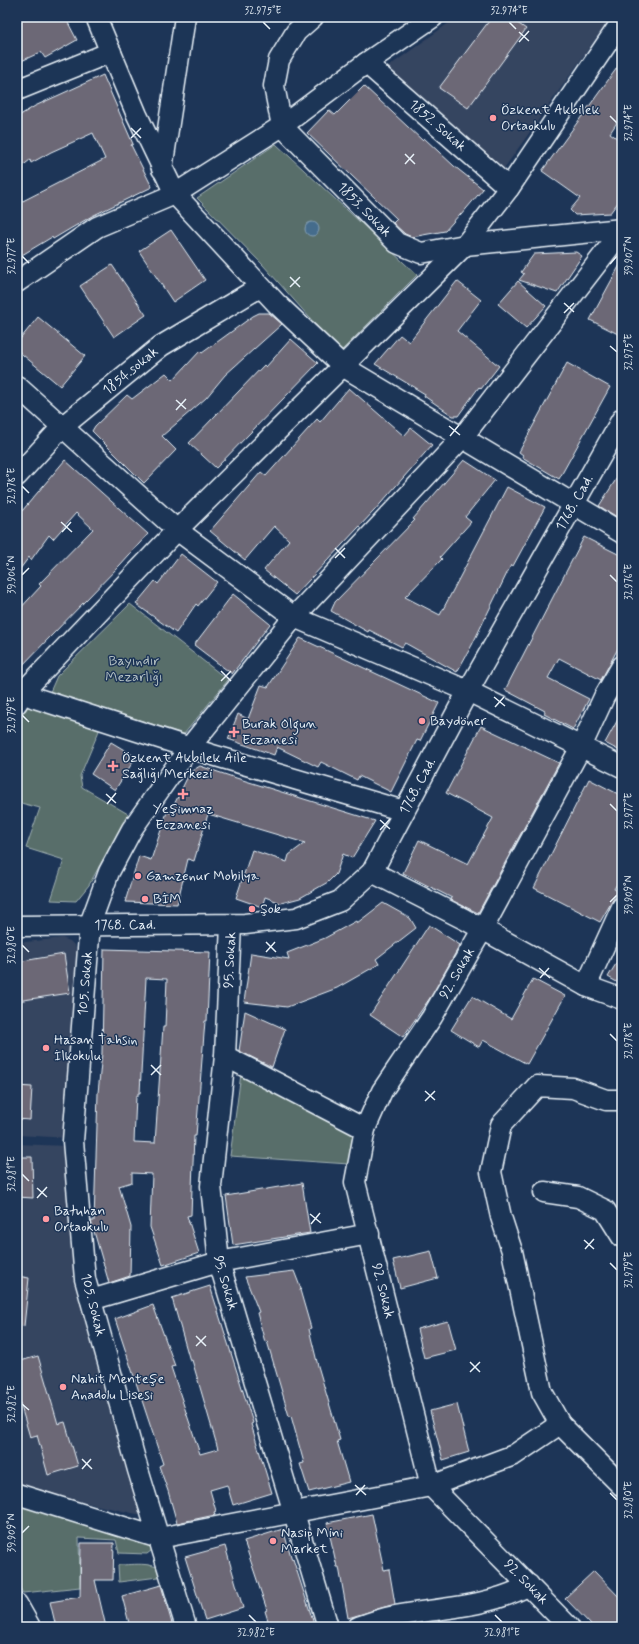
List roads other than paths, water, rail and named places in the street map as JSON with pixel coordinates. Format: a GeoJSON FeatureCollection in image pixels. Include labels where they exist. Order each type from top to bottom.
{"type":"FeatureCollection","features":[{"type":"Feature","properties":{"kind":"street"},"geometry":{"type":"LineString","coordinates":[[96,17],[162,169],[175,194],[260,287],[344,367],[462,438],[575,503],[622,533]]}},
{"type":"Feature","properties":{"kind":"street"},"geometry":{"type":"LineString","coordinates":[[162,169],[184,17]]}},
{"type":"Feature","properties":{"kind":"street"},"geometry":{"type":"LineString","coordinates":[[282,126],[274,86],[278,60],[296,32],[313,17]]}},
{"type":"Feature","properties":{"kind":"street"},"geometry":{"type":"LineString","coordinates":[[17,282],[96,227],[175,194],[282,126],[366,63],[433,17]]}},
{"type":"Feature","properties":{"kind":"street"},"geometry":{"type":"LineString","coordinates":[[19,695],[177,530],[344,367],[465,245],[509,188],[622,21]]}},
{"type":"Feature","properties":{"kind":"street"},"geometry":{"type":"LineString","coordinates":[[17,90],[111,52]]}},
{"type":"Feature","properties":{"kind":"street","name":"1852. Sokak"},"geometry":{"type":"LineString","coordinates":[[366,63],[509,188]]}},
{"type":"Feature","properties":{"kind":"street","name":"1853. Sokak"},"geometry":{"type":"LineString","coordinates":[[282,126],[397,243],[421,253],[465,245],[622,230]]}},
{"type":"Feature","properties":{"kind":"street","name":"105. Sokak"},"geometry":{"type":"LineString","coordinates":[[186,1627],[85,1279],[74,1141],[90,924],[109,872],[132,829],[189,748],[294,617],[462,438],[622,230]]}},
{"type":"Feature","properties":{"kind":"street","name":"1854.sokak"},"geometry":{"type":"LineString","coordinates":[[17,476],[62,427],[161,346],[260,287]]}},
{"type":"Feature","properties":{"kind":"street"},"geometry":{"type":"LineString","coordinates":[[17,386],[177,530],[294,617],[468,691],[622,768]]}},
{"type":"Feature","properties":{"kind":"street","name":"1768. Cad."},"geometry":{"type":"LineString","coordinates":[[17,926],[90,924],[231,925],[296,918],[340,901],[372,872],[468,691],[622,419]]}},
{"type":"Feature","properties":{"kind":"street","name":"92. Sokak"},"geometry":{"type":"LineString","coordinates":[[569,1627],[431,1486],[355,1182],[365,1129],[382,1092],[432,1017],[482,930],[581,747],[604,697],[622,666]]}},
{"type":"Feature","properties":{"kind":"street"},"geometry":{"type":"LineString","coordinates":[[19,695],[35,698],[189,748],[404,811]]}},
{"type":"Feature","properties":{"kind":"street"},"geometry":{"type":"LineString","coordinates":[[372,872],[464,919],[586,986],[622,999]]}},
{"type":"Feature","properties":{"kind":"street"},"geometry":{"type":"LineString","coordinates":[[586,986],[622,907]]}},
{"type":"Feature","properties":{"kind":"street","name":"95. Sokak"},"geometry":{"type":"LineString","coordinates":[[231,925],[225,1056],[212,1186],[218,1262],[328,1627]]}},
{"type":"Feature","properties":{"kind":"street"},"geometry":{"type":"LineString","coordinates":[[225,1056],[365,1129]]}},
{"type":"Feature","properties":{"kind":"street"},"geometry":{"type":"LineString","coordinates":[[622,1100],[606,1100],[573,1088],[537,1086],[501,1125],[491,1172],[500,1218],[512,1251],[542,1392],[560,1424],[622,1486]]}},
{"type":"Feature","properties":{"kind":"street"},"geometry":{"type":"LineString","coordinates":[[544,1192],[578,1196],[605,1210],[622,1237]]}},
{"type":"Feature","properties":{"kind":"street"},"geometry":{"type":"LineString","coordinates":[[91,1300],[218,1262],[369,1234]]}},
{"type":"Feature","properties":{"kind":"street"},"geometry":{"type":"LineString","coordinates":[[17,1494],[159,1538],[431,1486],[514,1455],[560,1424]]}},
{"type":"Feature","properties":{"kind":"street"},"geometry":{"type":"LineString","coordinates":[[358,1627],[388,1617],[441,1610],[514,1593],[529,1585]]}},
{"type":"Feature","properties":{"kind":"street"},"geometry":{"type":"LineString","coordinates":[[17,1604],[30,1627]]}},
{"type":"Feature","properties":{"kind":"place","name":"Özkent Akbilek Ortaokulu"},"geometry":{"type":"Point","coordinates":[493,118]}},
{"type":"Feature","properties":{"kind":"place","name":"Baydöner"},"geometry":{"type":"Point","coordinates":[422,721]}},
{"type":"Feature","properties":{"kind":"place","name":"Burak Olgun Eczanesi"},"geometry":{"type":"Point","coordinates":[234,732]}},
{"type":"Feature","properties":{"kind":"place","name":"Özkent Akbilek Aile Sağlığı Merkezi"},"geometry":{"type":"Point","coordinates":[113,766]}},
{"type":"Feature","properties":{"kind":"place","name":"Yeşimnaz Eczanesi"},"geometry":{"type":"Point","coordinates":[183,794]}},
{"type":"Feature","properties":{"kind":"place","name":"Gamzenur Mobilya"},"geometry":{"type":"Point","coordinates":[138,876]}},
{"type":"Feature","properties":{"kind":"place","name":"BİM"},"geometry":{"type":"Point","coordinates":[145,899]}},
{"type":"Feature","properties":{"kind":"place","name":"Şok"},"geometry":{"type":"Point","coordinates":[252,909]}},
{"type":"Feature","properties":{"kind":"place","name":"Hasan Tahsin İlkokulu"},"geometry":{"type":"Point","coordinates":[46,1048]}},
{"type":"Feature","properties":{"kind":"place","name":"Batuhan Ortaokulu"},"geometry":{"type":"Point","coordinates":[46,1219]}},
{"type":"Feature","properties":{"kind":"place","name":"Nahit Menteşe Anadolu Lisesi"},"geometry":{"type":"Point","coordinates":[63,1387]}},
{"type":"Feature","properties":{"kind":"place","name":"Nasip Mini Market"},"geometry":{"type":"Point","coordinates":[273,1541]}},
{"type":"Feature","properties":{"kind":"park label","name":"Bayındır Mezarlığı"},"geometry":{"type":"Point","coordinates":[134,670]}}]}
